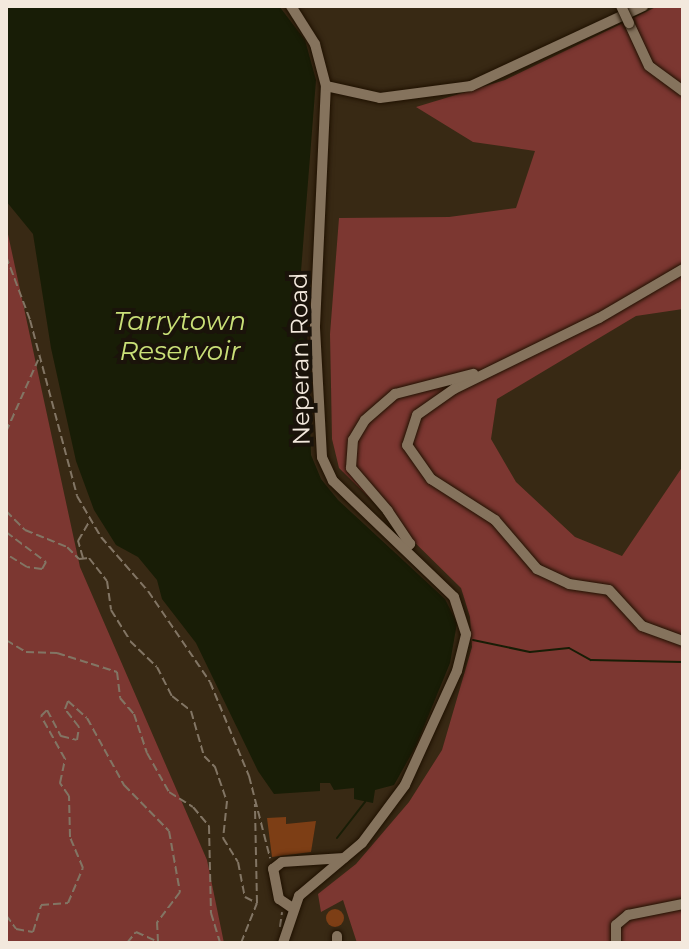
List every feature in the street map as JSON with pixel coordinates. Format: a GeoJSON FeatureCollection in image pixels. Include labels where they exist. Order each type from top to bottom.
{"type":"FeatureCollection","features":[{"type":"Feature","properties":{"kind":"street","name":"Neperan Road"},"geometry":{"type":"LineString","coordinates":[[291,6],[315,44],[326,86],[315,326],[322,457],[333,481],[454,597],[464,621],[465,647],[405,785],[362,843],[299,896],[291,907]]}},
{"type":"Feature","properties":{"kind":"street"},"geometry":{"type":"LineString","coordinates":[[621,6],[649,66],[683,91]]}},
{"type":"Feature","properties":{"kind":"street"},"geometry":{"type":"LineString","coordinates":[[326,86],[380,98],[471,86],[643,6]]}},
{"type":"Feature","properties":{"kind":"street"},"geometry":{"type":"LineString","coordinates":[[406,548],[410,544],[402,530],[351,468],[353,440],[365,420],[395,394],[482,372],[551,343],[683,269]]}},
{"type":"Feature","properties":{"kind":"street"},"geometry":{"type":"LineString","coordinates":[[482,372],[411,424],[407,445],[419,466],[495,520],[537,569],[569,584],[609,590],[642,626],[683,641]]}},
{"type":"Feature","properties":{"kind":"street"},"geometry":{"type":"LineString","coordinates":[[283,943],[291,907],[279,899],[273,869],[282,862],[344,858]]}},
{"type":"Feature","properties":{"kind":"street"},"geometry":{"type":"LineString","coordinates":[[616,943],[616,925],[628,915],[683,904]]}},
{"type":"Feature","properties":{"kind":"path"},"geometry":{"type":"LineString","coordinates":[[6,256],[40,358],[65,462],[90,520],[196,657],[255,799],[273,869]]}},
{"type":"Feature","properties":{"kind":"path"},"geometry":{"type":"LineString","coordinates":[[6,432],[40,358]]}},
{"type":"Feature","properties":{"kind":"path"},"geometry":{"type":"LineString","coordinates":[[6,511],[25,530],[83,559],[89,558],[107,581],[111,610],[130,641],[157,667],[172,696],[191,711],[204,756],[215,767],[227,801],[223,838],[238,862],[245,897],[257,903]]}},
{"type":"Feature","properties":{"kind":"path"},"geometry":{"type":"LineString","coordinates":[[83,559],[78,541],[90,520]]}},
{"type":"Feature","properties":{"kind":"path"},"geometry":{"type":"LineString","coordinates":[[6,532],[46,562],[42,569],[27,567],[6,554]]}},
{"type":"Feature","properties":{"kind":"path"},"geometry":{"type":"LineString","coordinates":[[6,640],[26,652],[57,653],[117,672],[120,698],[134,714],[147,753],[169,792],[193,807],[209,826],[211,913],[220,943]]}},
{"type":"Feature","properties":{"kind":"path"},"geometry":{"type":"LineString","coordinates":[[6,915],[16,929],[33,932],[41,905],[68,903],[83,868],[70,837],[70,799],[60,783],[65,759],[41,716],[47,710],[61,736],[77,740],[79,727],[65,709],[68,701],[87,718],[124,785],[169,831],[180,892],[161,915],[157,941],[136,932],[127,943]]}},
{"type":"Feature","properties":{"kind":"path"},"geometry":{"type":"LineString","coordinates":[[241,943],[257,903],[255,799]]}},
{"type":"Feature","properties":{"kind":"shaded area"},"geometry":{"type":"Polygon","coordinates":[[[658,6],[683,6],[683,309],[636,316],[497,399],[491,439],[516,482],[575,537],[622,556],[683,466],[683,943],[357,943],[343,900],[321,912],[318,894],[356,864],[409,802],[442,750],[472,647],[470,617],[461,588],[339,468],[332,439],[330,334],[339,218],[449,217],[516,208],[535,151],[473,142],[416,107],[505,80],[658,6]]]}},
{"type":"Feature","properties":{"kind":"shaded area"},"geometry":{"type":"Polygon","coordinates":[[[6,225],[80,567],[207,860],[224,943],[6,943],[6,225]]]}},
{"type":"Feature","properties":{"kind":"water","name":"Tarrytown Reservoir"},"geometry":{"type":"Polygon","coordinates":[[[6,6],[279,6],[305,40],[316,80],[300,284],[306,291],[311,455],[321,479],[338,500],[445,599],[457,623],[450,663],[416,746],[394,785],[375,790],[373,803],[354,799],[354,788],[334,790],[330,783],[320,783],[320,791],[274,794],[258,771],[196,643],[162,599],[157,580],[138,557],[116,545],[94,510],[76,461],[51,348],[33,234],[6,201],[6,6]]]}},
{"type":"Feature","properties":{"kind":"building"},"geometry":{"type":"Polygon","coordinates":[[[286,817],[286,824],[316,821],[311,852],[272,857],[267,818],[286,817]]]}},
{"type":"Feature","properties":{"kind":"building"},"geometry":{"type":"Polygon","coordinates":[[[331,909],[339,909],[344,918],[342,925],[331,927],[326,922],[326,914],[331,909]]]}},
{"type":"Feature","properties":{"kind":"waterway"},"geometry":{"type":"LineString","coordinates":[[473,640],[530,652],[569,648],[591,660],[683,662]]}},
{"type":"Feature","properties":{"kind":"waterway"},"geometry":{"type":"LineString","coordinates":[[337,838],[365,802]]}}]}
